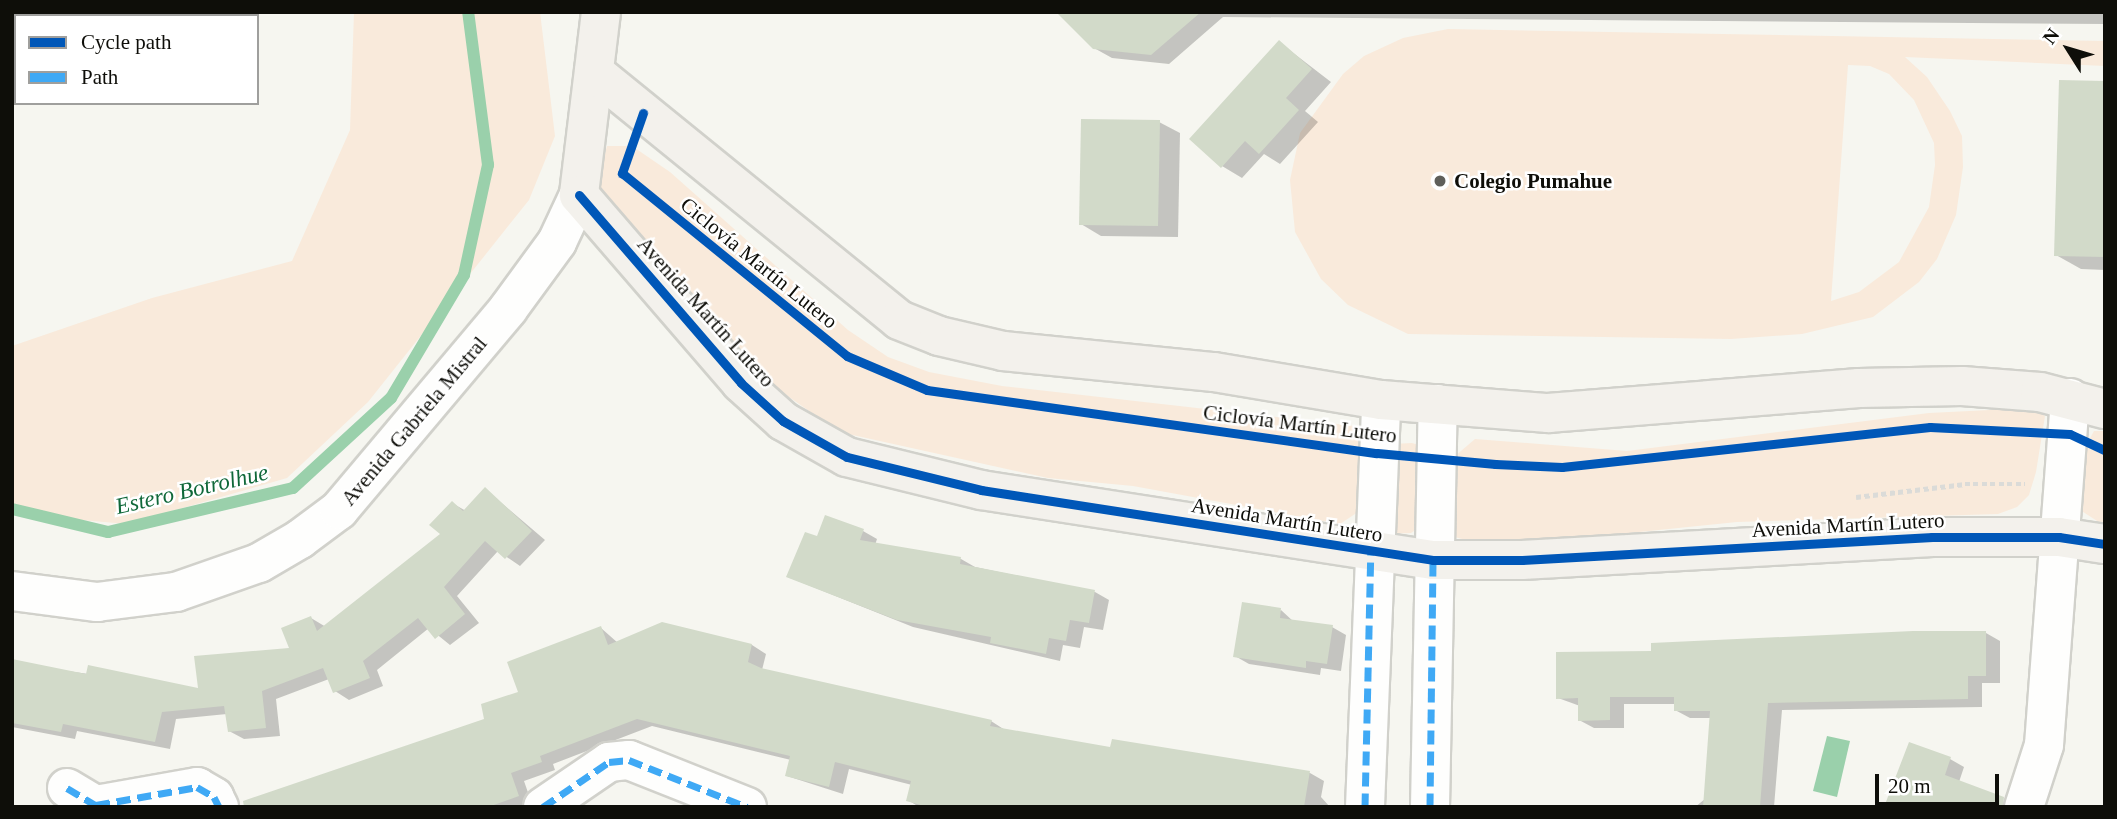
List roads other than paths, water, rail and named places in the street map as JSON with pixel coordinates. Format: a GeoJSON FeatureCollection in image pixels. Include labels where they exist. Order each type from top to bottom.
{"type":"FeatureCollection","features":[{"type":"Feature","properties":{"kind":"street","name":"Avenida Gabriela Mistral"},"geometry":{"type":"LineString","coordinates":[[12,591],[97,602],[137,599],[214,581],[300,539],[339,510],[508,309],[557,242],[579,195],[601,12]]}},
{"type":"Feature","properties":{"kind":"street"},"geometry":{"type":"LineString","coordinates":[[594,72],[752,204],[909,324],[939,336],[1003,351],[1214,372],[1381,400],[1548,413],[1859,388],[1962,386],[2087,404],[2065,485],[2044,745],[2024,807]]}},
{"type":"Feature","properties":{"kind":"street","name":"Avenida Martín Lutero"},"geometry":{"type":"LineString","coordinates":[[579,195],[741,383],[783,421],[847,457],[981,490],[1433,560],[1522,560],[1932,537],[2059,537],[2105,544]]}},
{"type":"Feature","properties":{"kind":"street","name":"Avenida Martín Lutero"},"geometry":{"type":"LineString","coordinates":[[1371,551],[1381,400]]}},
{"type":"Feature","properties":{"kind":"street"},"geometry":{"type":"LineString","coordinates":[[1430,807],[1438,404]]}},
{"type":"Feature","properties":{"kind":"street"},"geometry":{"type":"LineString","coordinates":[[1365,807],[1371,551]]}},
{"type":"Feature","properties":{"kind":"street"},"geometry":{"type":"LineString","coordinates":[[542,807],[609,762],[629,760],[747,807]]}},
{"type":"Feature","properties":{"kind":"street"},"geometry":{"type":"LineString","coordinates":[[88,800],[197,788],[214,797],[219,807]]}},
{"type":"Feature","properties":{"kind":"waterway","name":"Estero Botrolhue"},"geometry":{"type":"LineString","coordinates":[[12,509],[108,532],[293,488],[391,398],[464,275],[488,165],[468,12]]}},
{"type":"Feature","properties":{"kind":"place","name":"Colegio Pumahue"},"geometry":{"type":"Point","coordinates":[1440,181]}}]}
